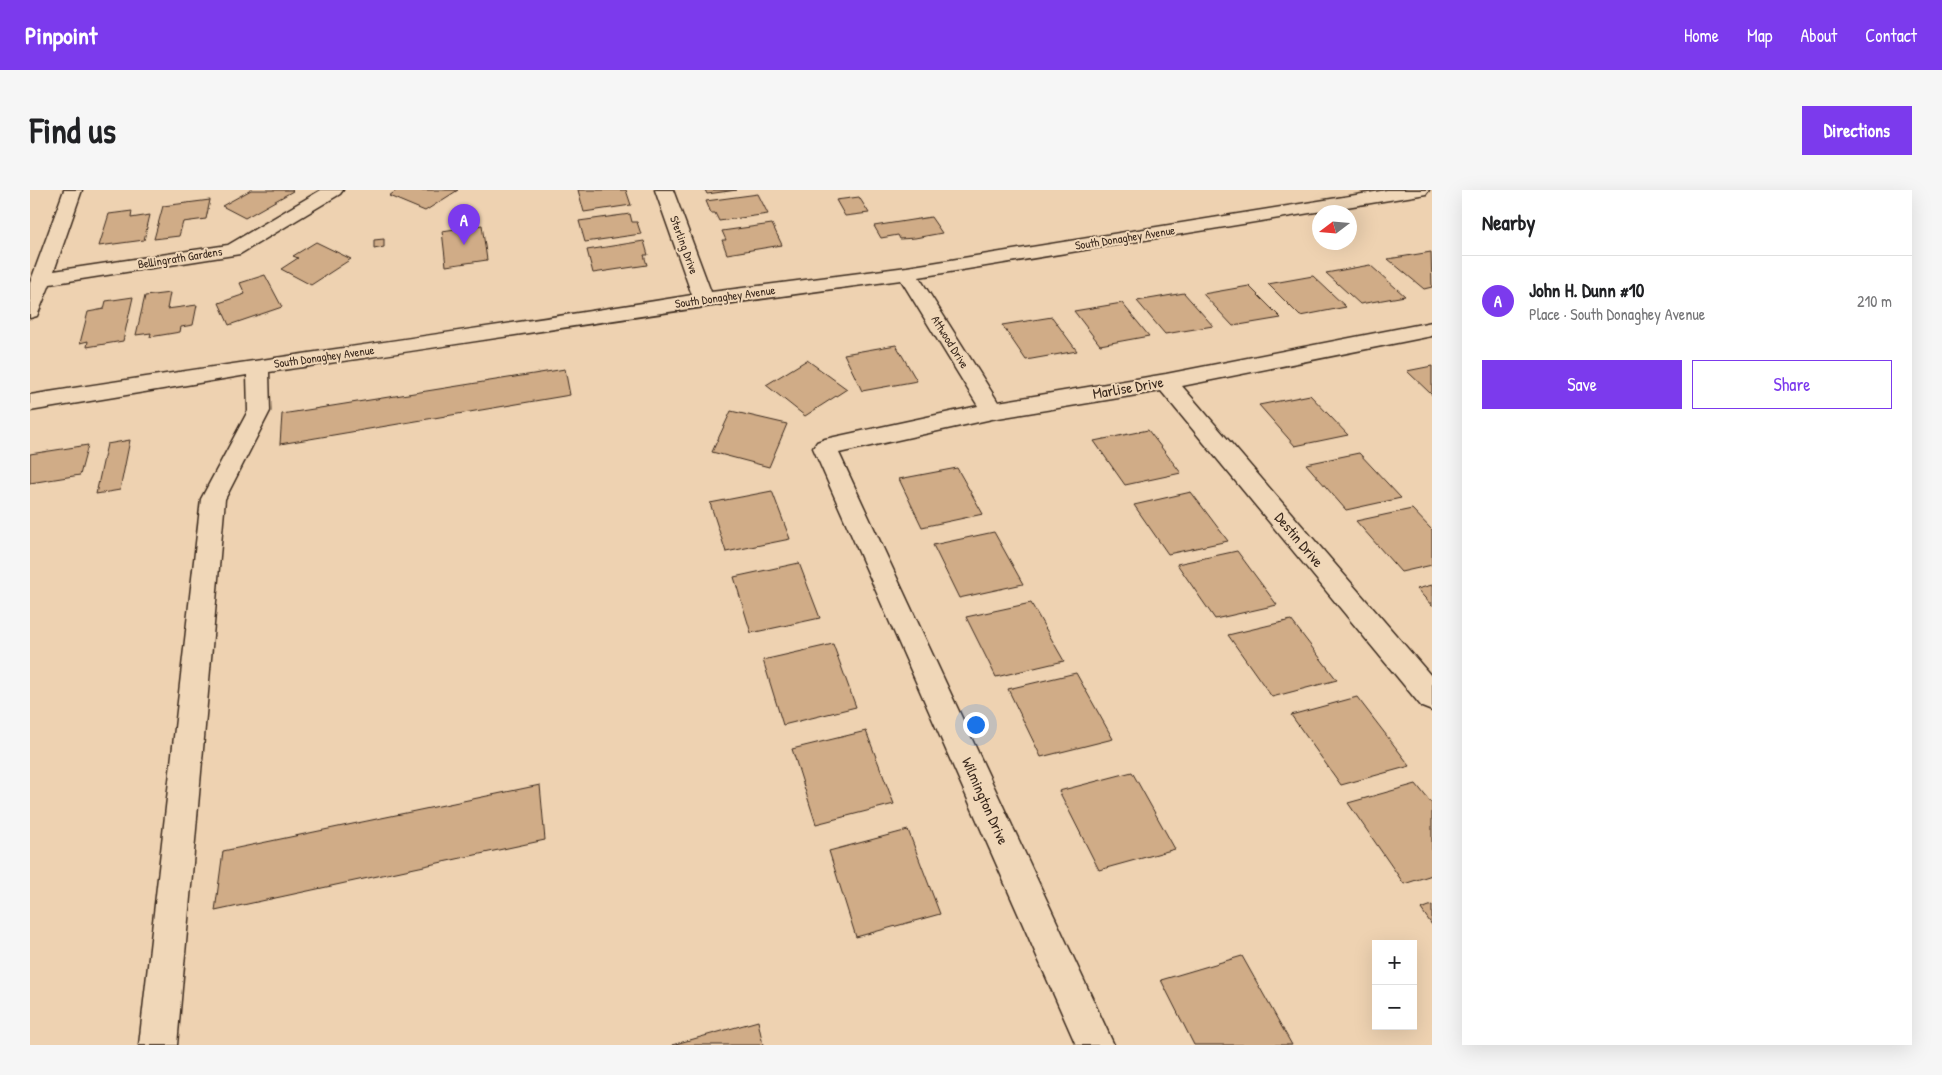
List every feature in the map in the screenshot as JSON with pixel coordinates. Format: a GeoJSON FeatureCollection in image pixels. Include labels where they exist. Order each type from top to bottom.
{"type":"FeatureCollection","features":[{"type":"Feature","properties":{"kind":"street"},"geometry":{"type":"LineString","coordinates":[[30,311],[73,190]]}},
{"type":"Feature","properties":{"kind":"street","name":"Bellingrath Gardens"},"geometry":{"type":"LineString","coordinates":[[42,279],[233,250],[334,190]]}},
{"type":"Feature","properties":{"kind":"street","name":"Sterling Drive"},"geometry":{"type":"LineString","coordinates":[[664,190],[704,299]]}},
{"type":"Feature","properties":{"kind":"street","name":"South Donaghey Avenue"},"geometry":{"type":"LineString","coordinates":[[30,403],[258,366],[573,321],[704,299],[907,273],[1420,190]]}},
{"type":"Feature","properties":{"kind":"street","name":"Attwood Drive"},"geometry":{"type":"LineString","coordinates":[[907,273],[992,411]]}},
{"type":"Feature","properties":{"kind":"street","name":"Marlise Drive"},"geometry":{"type":"LineString","coordinates":[[825,448],[992,411],[1166,382],[1432,329]]}},
{"type":"Feature","properties":{"kind":"street"},"geometry":{"type":"LineString","coordinates":[[158,1045],[214,499],[259,411],[258,366]]}},
{"type":"Feature","properties":{"kind":"street","name":"Destin Drive"},"geometry":{"type":"LineString","coordinates":[[1166,382],[1432,698]]}},
{"type":"Feature","properties":{"kind":"street","name":"Wilmington Drive"},"geometry":{"type":"LineString","coordinates":[[825,448],[1095,1045]]}},
{"type":"Feature","properties":{"kind":"building"},"geometry":{"type":"Polygon","coordinates":[[[251,190],[293,191],[245,218],[222,206],[251,190]]]}},
{"type":"Feature","properties":{"kind":"building"},"geometry":{"type":"Polygon","coordinates":[[[397,190],[458,190],[425,211],[389,196],[397,190]]]}},
{"type":"Feature","properties":{"kind":"building"},"geometry":{"type":"Polygon","coordinates":[[[578,190],[626,190],[631,205],[584,212],[578,190]]]}},
{"type":"Feature","properties":{"kind":"building"},"geometry":{"type":"Polygon","coordinates":[[[705,190],[737,190],[707,194],[705,190]]]}},
{"type":"Feature","properties":{"kind":"building"},"geometry":{"type":"Polygon","coordinates":[[[758,194],[768,214],[719,221],[715,213],[711,213],[706,201],[758,194]]]}},
{"type":"Feature","properties":{"kind":"building"},"geometry":{"type":"Polygon","coordinates":[[[859,197],[869,213],[845,216],[836,200],[859,197]]]}},
{"type":"Feature","properties":{"kind":"building"},"geometry":{"type":"Polygon","coordinates":[[[210,200],[206,219],[183,222],[179,236],[154,239],[163,206],[210,200]]]}},
{"type":"Feature","properties":{"kind":"building"},"geometry":{"type":"Polygon","coordinates":[[[132,211],[131,218],[150,215],[144,240],[99,246],[109,214],[132,211]]]}},
{"type":"Feature","properties":{"kind":"building"},"geometry":{"type":"Polygon","coordinates":[[[630,214],[632,222],[637,222],[641,234],[585,242],[579,221],[630,214]]]}},
{"type":"Feature","properties":{"kind":"building"},"geometry":{"type":"Polygon","coordinates":[[[931,217],[942,233],[915,238],[900,239],[898,235],[881,238],[874,226],[931,217]]]}},
{"type":"Feature","properties":{"kind":"building"},"geometry":{"type":"Polygon","coordinates":[[[772,224],[782,245],[727,254],[722,240],[726,240],[722,231],[772,224]]]}},
{"type":"Feature","properties":{"kind":"building"},"geometry":{"type":"Polygon","coordinates":[[[482,225],[487,260],[446,266],[442,231],[482,225]]]}},
{"type":"Feature","properties":{"kind":"building"},"geometry":{"type":"Polygon","coordinates":[[[384,239],[384,247],[374,249],[374,240],[384,239]]]}},
{"type":"Feature","properties":{"kind":"building"},"geometry":{"type":"Polygon","coordinates":[[[644,241],[648,255],[644,255],[647,265],[593,273],[587,250],[644,241]]]}},
{"type":"Feature","properties":{"kind":"building"},"geometry":{"type":"Polygon","coordinates":[[[316,242],[351,259],[311,285],[281,269],[298,258],[293,256],[316,242]]]}},
{"type":"Feature","properties":{"kind":"building"},"geometry":{"type":"Polygon","coordinates":[[[1431,252],[1432,287],[1424,289],[1388,259],[1431,252]]]}},
{"type":"Feature","properties":{"kind":"building"},"geometry":{"type":"Polygon","coordinates":[[[1370,265],[1405,296],[1360,304],[1326,273],[1370,265]]]}},
{"type":"Feature","properties":{"kind":"building"},"geometry":{"type":"Polygon","coordinates":[[[265,275],[282,307],[229,325],[219,303],[245,294],[240,283],[265,275]]]}},
{"type":"Feature","properties":{"kind":"building"},"geometry":{"type":"Polygon","coordinates":[[[1313,276],[1346,307],[1300,316],[1268,284],[1313,276]]]}},
{"type":"Feature","properties":{"kind":"building"},"geometry":{"type":"Polygon","coordinates":[[[1249,286],[1281,318],[1233,326],[1203,294],[1249,286]]]}},
{"type":"Feature","properties":{"kind":"building"},"geometry":{"type":"Polygon","coordinates":[[[170,293],[167,309],[197,305],[193,325],[181,327],[180,332],[150,337],[151,333],[136,335],[145,296],[170,293]]]}},
{"type":"Feature","properties":{"kind":"building"},"geometry":{"type":"Polygon","coordinates":[[[1184,293],[1213,326],[1165,334],[1137,301],[1184,293]]]}},
{"type":"Feature","properties":{"kind":"building"},"geometry":{"type":"Polygon","coordinates":[[[133,297],[123,341],[87,347],[88,341],[80,343],[88,312],[104,309],[106,301],[133,297]]]}},
{"type":"Feature","properties":{"kind":"building"},"geometry":{"type":"Polygon","coordinates":[[[1122,303],[1149,336],[1100,345],[1074,311],[1122,303]]]}},
{"type":"Feature","properties":{"kind":"building"},"geometry":{"type":"Polygon","coordinates":[[[1052,317],[1077,351],[1026,360],[1002,325],[1052,317]]]}},
{"type":"Feature","properties":{"kind":"building"},"geometry":{"type":"Polygon","coordinates":[[[896,345],[917,381],[862,391],[844,354],[896,345]]]}},
{"type":"Feature","properties":{"kind":"building"},"geometry":{"type":"Polygon","coordinates":[[[807,360],[847,389],[805,416],[766,385],[807,360]]]}},
{"type":"Feature","properties":{"kind":"building"},"geometry":{"type":"Polygon","coordinates":[[[1432,366],[1432,395],[1407,371],[1432,366]]]}},
{"type":"Feature","properties":{"kind":"building"},"geometry":{"type":"Polygon","coordinates":[[[565,369],[570,395],[280,444],[282,414],[565,369]]]}},
{"type":"Feature","properties":{"kind":"building"},"geometry":{"type":"Polygon","coordinates":[[[1310,395],[1348,435],[1295,446],[1259,405],[1310,395]]]}},
{"type":"Feature","properties":{"kind":"building"},"geometry":{"type":"Polygon","coordinates":[[[731,411],[787,424],[769,467],[712,452],[731,411]]]}},
{"type":"Feature","properties":{"kind":"building"},"geometry":{"type":"Polygon","coordinates":[[[1148,430],[1181,473],[1125,485],[1094,441],[1148,430]]]}},
{"type":"Feature","properties":{"kind":"building"},"geometry":{"type":"Polygon","coordinates":[[[130,440],[120,490],[96,494],[107,444],[130,440]]]}},
{"type":"Feature","properties":{"kind":"building"},"geometry":{"type":"Polygon","coordinates":[[[88,445],[80,475],[30,483],[30,454],[88,445]]]}},
{"type":"Feature","properties":{"kind":"building"},"geometry":{"type":"Polygon","coordinates":[[[1359,453],[1401,498],[1346,510],[1306,464],[1359,453]]]}},
{"type":"Feature","properties":{"kind":"building"},"geometry":{"type":"Polygon","coordinates":[[[957,468],[983,514],[922,527],[899,479],[957,468]]]}},
{"type":"Feature","properties":{"kind":"building"},"geometry":{"type":"Polygon","coordinates":[[[772,491],[790,539],[726,552],[710,503],[772,491]]]}},
{"type":"Feature","properties":{"kind":"building"},"geometry":{"type":"Polygon","coordinates":[[[1191,492],[1228,541],[1168,554],[1134,505],[1191,492]]]}},
{"type":"Feature","properties":{"kind":"building"},"geometry":{"type":"Polygon","coordinates":[[[1412,509],[1432,530],[1432,565],[1401,572],[1356,521],[1412,509]]]}},
{"type":"Feature","properties":{"kind":"building"},"geometry":{"type":"Polygon","coordinates":[[[994,532],[1023,584],[959,598],[933,545],[994,532]]]}},
{"type":"Feature","properties":{"kind":"building"},"geometry":{"type":"Polygon","coordinates":[[[1237,551],[1277,605],[1215,619],[1177,564],[1237,551]]]}},
{"type":"Feature","properties":{"kind":"building"},"geometry":{"type":"Polygon","coordinates":[[[799,563],[820,618],[751,633],[734,577],[799,563]]]}},
{"type":"Feature","properties":{"kind":"building"},"geometry":{"type":"Polygon","coordinates":[[[1432,585],[1432,606],[1417,589],[1432,585]]]}},
{"type":"Feature","properties":{"kind":"building"},"geometry":{"type":"Polygon","coordinates":[[[1031,603],[1064,661],[996,677],[966,617],[1031,603]]]}},
{"type":"Feature","properties":{"kind":"building"},"geometry":{"type":"Polygon","coordinates":[[[1291,620],[1337,680],[1272,697],[1228,635],[1291,620]]]}},
{"type":"Feature","properties":{"kind":"building"},"geometry":{"type":"Polygon","coordinates":[[[833,644],[856,707],[783,725],[763,660],[833,644]]]}},
{"type":"Feature","properties":{"kind":"building"},"geometry":{"type":"Polygon","coordinates":[[[1076,673],[1113,739],[1041,757],[1008,689],[1076,673]]]}},
{"type":"Feature","properties":{"kind":"building"},"geometry":{"type":"Polygon","coordinates":[[[1357,697],[1410,766],[1341,785],[1291,715],[1357,697]]]}},
{"type":"Feature","properties":{"kind":"building"},"geometry":{"type":"Polygon","coordinates":[[[866,731],[894,804],[816,824],[792,749],[866,731]]]}},
{"type":"Feature","properties":{"kind":"building"},"geometry":{"type":"Polygon","coordinates":[[[1132,772],[1175,849],[1099,870],[1059,791],[1132,772]]]}},
{"type":"Feature","properties":{"kind":"building"},"geometry":{"type":"Polygon","coordinates":[[[1416,784],[1432,804],[1432,875],[1404,884],[1348,803],[1416,784]]]}},
{"type":"Feature","properties":{"kind":"building"},"geometry":{"type":"Polygon","coordinates":[[[540,785],[545,840],[215,911],[223,851],[540,785]]]}},
{"type":"Feature","properties":{"kind":"building"},"geometry":{"type":"Polygon","coordinates":[[[908,830],[940,914],[856,937],[829,851],[908,830]]]}},
{"type":"Feature","properties":{"kind":"building"},"geometry":{"type":"Polygon","coordinates":[[[1432,905],[1432,925],[1421,909],[1432,905]]]}},
{"type":"Feature","properties":{"kind":"building"},"geometry":{"type":"Polygon","coordinates":[[[1242,956],[1292,1045],[1194,1045],[1161,980],[1242,956]]]}},
{"type":"Feature","properties":{"kind":"building"},"geometry":{"type":"Polygon","coordinates":[[[758,1021],[763,1045],[672,1045],[758,1021]]]}},
{"type":"Feature","properties":{"kind":"place","name":"John H. Dunn #10"},"geometry":{"type":"Point","coordinates":[464,245]}}]}
